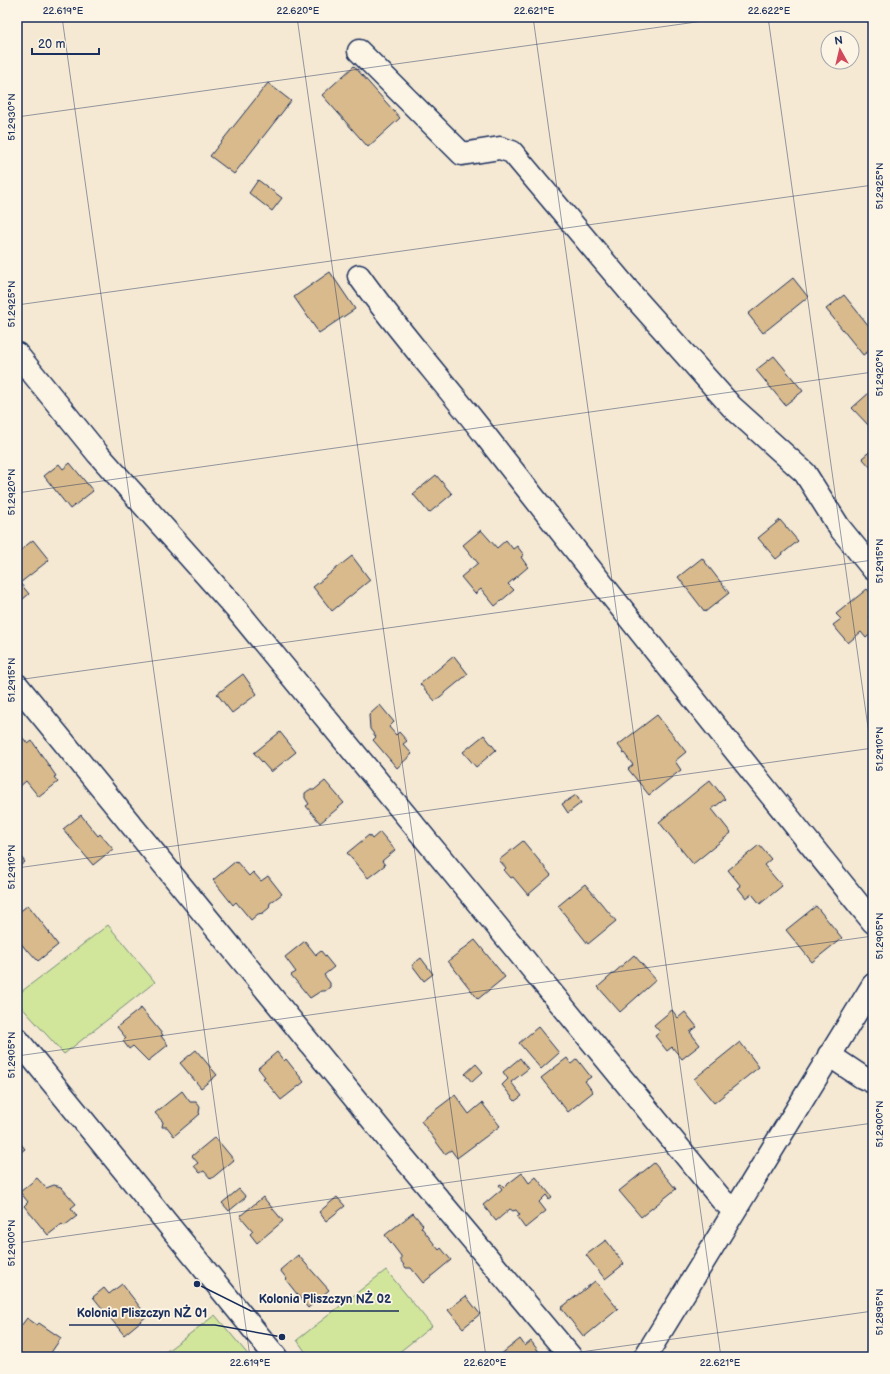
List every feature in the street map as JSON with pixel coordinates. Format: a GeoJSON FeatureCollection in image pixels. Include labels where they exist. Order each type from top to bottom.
{"type":"FeatureCollection","features":[{"type":"Feature","properties":{"kind":"street"},"geometry":{"type":"LineString","coordinates":[[359,51],[462,154],[500,148],[512,152],[635,298],[732,407],[805,473],[839,527],[873,569]]}},
{"type":"Feature","properties":{"kind":"street"},"geometry":{"type":"LineString","coordinates":[[358,276],[459,401],[594,575],[873,922]]}},
{"type":"Feature","properties":{"kind":"street"},"geometry":{"type":"LineString","coordinates":[[17,354],[98,454],[242,616],[722,1200],[734,1210]]}},
{"type":"Feature","properties":{"kind":"street"},"geometry":{"type":"LineString","coordinates":[[17,685],[378,1127],[571,1357]]}},
{"type":"Feature","properties":{"kind":"street"},"geometry":{"type":"LineString","coordinates":[[645,1357],[873,985]]}},
{"type":"Feature","properties":{"kind":"street"},"geometry":{"type":"LineString","coordinates":[[17,1039],[276,1357]]}},
{"type":"Feature","properties":{"kind":"street"},"geometry":{"type":"LineString","coordinates":[[829,1055],[862,1078],[873,1082]]}},
{"type":"Feature","properties":{"kind":"green space"},"geometry":{"type":"Polygon","coordinates":[[[108,925],[155,982],[64,1054],[17,1002],[17,995],[108,925]]]}},
{"type":"Feature","properties":{"kind":"green space"},"geometry":{"type":"Polygon","coordinates":[[[386,1270],[432,1326],[393,1357],[309,1357],[297,1340],[386,1270]]]}},
{"type":"Feature","properties":{"kind":"green space"},"geometry":{"type":"Polygon","coordinates":[[[215,1315],[250,1357],[159,1357],[215,1315]]]}},
{"type":"Feature","properties":{"kind":"building"},"geometry":{"type":"Polygon","coordinates":[[[354,66],[400,118],[368,147],[322,95],[354,66]]]}},
{"type":"Feature","properties":{"kind":"building"},"geometry":{"type":"Polygon","coordinates":[[[268,83],[291,101],[234,174],[210,156],[268,83]]]}},
{"type":"Feature","properties":{"kind":"building"},"geometry":{"type":"Polygon","coordinates":[[[258,180],[282,198],[272,211],[249,193],[258,180]]]}},
{"type":"Feature","properties":{"kind":"building"},"geometry":{"type":"Polygon","coordinates":[[[330,272],[355,309],[319,333],[294,297],[330,272]]]}},
{"type":"Feature","properties":{"kind":"building"},"geometry":{"type":"Polygon","coordinates":[[[793,278],[808,297],[763,333],[748,314],[793,278]]]}},
{"type":"Feature","properties":{"kind":"building"},"geometry":{"type":"Polygon","coordinates":[[[844,295],[873,331],[873,348],[863,355],[826,309],[844,295]]]}},
{"type":"Feature","properties":{"kind":"building"},"geometry":{"type":"Polygon","coordinates":[[[774,356],[803,391],[785,405],[756,370],[774,356]]]}},
{"type":"Feature","properties":{"kind":"building"},"geometry":{"type":"Polygon","coordinates":[[[870,392],[873,395],[873,426],[871,428],[852,408],[870,392]]]}},
{"type":"Feature","properties":{"kind":"building"},"geometry":{"type":"Polygon","coordinates":[[[873,449],[873,470],[862,458],[873,449]]]}},
{"type":"Feature","properties":{"kind":"building"},"geometry":{"type":"Polygon","coordinates":[[[70,463],[93,491],[70,509],[44,476],[59,464],[63,469],[70,463]]]}},
{"type":"Feature","properties":{"kind":"building"},"geometry":{"type":"Polygon","coordinates":[[[436,475],[452,494],[429,513],[413,494],[436,475]]]}},
{"type":"Feature","properties":{"kind":"building"},"geometry":{"type":"Polygon","coordinates":[[[780,520],[798,541],[776,559],[758,538],[780,520]]]}},
{"type":"Feature","properties":{"kind":"building"},"geometry":{"type":"Polygon","coordinates":[[[481,530],[497,548],[506,540],[513,549],[517,546],[524,555],[521,557],[528,567],[508,584],[514,590],[495,606],[481,589],[475,594],[461,577],[478,563],[463,545],[481,530]]]}},
{"type":"Feature","properties":{"kind":"building"},"geometry":{"type":"Polygon","coordinates":[[[33,540],[49,560],[20,583],[29,594],[17,604],[17,553],[33,540]]]}},
{"type":"Feature","properties":{"kind":"building"},"geometry":{"type":"Polygon","coordinates":[[[352,556],[370,580],[332,611],[313,587],[352,556]]]}},
{"type":"Feature","properties":{"kind":"building"},"geometry":{"type":"Polygon","coordinates":[[[702,558],[729,593],[705,612],[678,577],[702,558]]]}},
{"type":"Feature","properties":{"kind":"building"},"geometry":{"type":"Polygon","coordinates":[[[867,589],[873,596],[873,614],[869,617],[873,621],[873,632],[866,638],[861,632],[848,643],[833,625],[841,619],[836,614],[867,589]]]}},
{"type":"Feature","properties":{"kind":"building"},"geometry":{"type":"Polygon","coordinates":[[[454,656],[468,674],[435,701],[420,684],[454,656]]]}},
{"type":"Feature","properties":{"kind":"building"},"geometry":{"type":"Polygon","coordinates":[[[243,674],[257,694],[232,713],[217,694],[243,674]]]}},
{"type":"Feature","properties":{"kind":"building"},"geometry":{"type":"Polygon","coordinates":[[[380,705],[394,722],[389,727],[396,735],[399,732],[407,741],[403,744],[412,754],[397,768],[373,740],[376,737],[370,729],[369,715],[380,705]]]}},
{"type":"Feature","properties":{"kind":"building"},"geometry":{"type":"Polygon","coordinates":[[[657,715],[686,752],[675,761],[681,770],[649,795],[628,769],[633,765],[618,745],[657,715]]]}},
{"type":"Feature","properties":{"kind":"building"},"geometry":{"type":"Polygon","coordinates":[[[17,731],[28,744],[32,741],[56,776],[54,777],[58,782],[39,797],[26,781],[18,788],[17,787],[17,731]]]}},
{"type":"Feature","properties":{"kind":"building"},"geometry":{"type":"Polygon","coordinates":[[[280,732],[296,752],[271,772],[254,753],[280,732]]]}},
{"type":"Feature","properties":{"kind":"building"},"geometry":{"type":"Polygon","coordinates":[[[484,735],[496,750],[476,767],[463,752],[484,735]]]}},
{"type":"Feature","properties":{"kind":"building"},"geometry":{"type":"Polygon","coordinates":[[[710,780],[725,799],[712,809],[731,833],[693,864],[659,822],[710,780]]]}},
{"type":"Feature","properties":{"kind":"building"},"geometry":{"type":"Polygon","coordinates":[[[325,781],[344,803],[320,823],[306,806],[309,804],[305,798],[305,793],[309,790],[314,790],[325,781]]]}},
{"type":"Feature","properties":{"kind":"building"},"geometry":{"type":"Polygon","coordinates":[[[576,795],[581,803],[568,813],[562,804],[576,795]]]}},
{"type":"Feature","properties":{"kind":"building"},"geometry":{"type":"Polygon","coordinates":[[[81,815],[98,836],[100,834],[113,849],[93,865],[63,829],[81,815]]]}},
{"type":"Feature","properties":{"kind":"building"},"geometry":{"type":"Polygon","coordinates":[[[380,832],[395,850],[382,861],[385,865],[368,878],[347,853],[369,835],[372,839],[380,832]]]}},
{"type":"Feature","properties":{"kind":"building"},"geometry":{"type":"Polygon","coordinates":[[[523,841],[551,875],[528,895],[513,877],[511,878],[504,870],[506,868],[499,860],[523,841]]]}},
{"type":"Feature","properties":{"kind":"building"},"geometry":{"type":"Polygon","coordinates":[[[759,845],[771,859],[764,865],[782,886],[760,904],[752,894],[746,898],[738,888],[741,886],[728,870],[759,845]]]}},
{"type":"Feature","properties":{"kind":"building"},"geometry":{"type":"Polygon","coordinates":[[[17,852],[25,862],[17,868],[17,852]]]}},
{"type":"Feature","properties":{"kind":"building"},"geometry":{"type":"Polygon","coordinates":[[[236,861],[249,876],[253,872],[261,881],[268,876],[282,894],[270,903],[269,908],[251,920],[236,902],[233,905],[213,880],[236,861]]]}},
{"type":"Feature","properties":{"kind":"building"},"geometry":{"type":"Polygon","coordinates":[[[585,884],[616,921],[588,944],[558,906],[585,884]]]}},
{"type":"Feature","properties":{"kind":"building"},"geometry":{"type":"Polygon","coordinates":[[[28,905],[58,945],[38,961],[20,942],[17,945],[17,914],[28,905]]]}},
{"type":"Feature","properties":{"kind":"building"},"geometry":{"type":"Polygon","coordinates":[[[816,906],[842,938],[812,962],[786,930],[816,906]]]}},
{"type":"Feature","properties":{"kind":"building"},"geometry":{"type":"Polygon","coordinates":[[[475,940],[505,977],[478,999],[448,961],[475,940]]]}},
{"type":"Feature","properties":{"kind":"building"},"geometry":{"type":"Polygon","coordinates":[[[305,941],[316,955],[321,951],[334,967],[324,975],[330,983],[330,987],[310,998],[291,975],[296,972],[285,957],[305,941]]]}},
{"type":"Feature","properties":{"kind":"building"},"geometry":{"type":"Polygon","coordinates":[[[634,955],[656,980],[620,1012],[598,987],[634,955]]]}},
{"type":"Feature","properties":{"kind":"building"},"geometry":{"type":"Polygon","coordinates":[[[421,958],[433,974],[424,981],[412,965],[421,958]]]}},
{"type":"Feature","properties":{"kind":"building"},"geometry":{"type":"Polygon","coordinates":[[[141,1008],[163,1035],[161,1036],[168,1045],[148,1061],[133,1046],[129,1049],[123,1041],[126,1038],[117,1027],[141,1008]]]}},
{"type":"Feature","properties":{"kind":"building"},"geometry":{"type":"Polygon","coordinates":[[[672,1010],[678,1018],[685,1012],[697,1027],[690,1032],[700,1045],[682,1059],[672,1047],[667,1051],[655,1036],[660,1032],[654,1025],[672,1010]]]}},
{"type":"Feature","properties":{"kind":"building"},"geometry":{"type":"Polygon","coordinates":[[[538,1027],[559,1053],[541,1069],[519,1043],[538,1027]]]}},
{"type":"Feature","properties":{"kind":"building"},"geometry":{"type":"Polygon","coordinates":[[[740,1042],[759,1067],[714,1103],[694,1079],[740,1042]]]}},
{"type":"Feature","properties":{"kind":"building"},"geometry":{"type":"Polygon","coordinates":[[[196,1050],[217,1075],[201,1088],[180,1063],[196,1050]]]}},
{"type":"Feature","properties":{"kind":"building"},"geometry":{"type":"Polygon","coordinates":[[[277,1052],[284,1061],[286,1059],[304,1082],[281,1100],[263,1078],[265,1077],[258,1068],[277,1052]]]}},
{"type":"Feature","properties":{"kind":"building"},"geometry":{"type":"Polygon","coordinates":[[[520,1058],[528,1069],[511,1082],[522,1096],[515,1101],[502,1085],[508,1079],[503,1072],[520,1058]]]}},
{"type":"Feature","properties":{"kind":"building"},"geometry":{"type":"Polygon","coordinates":[[[567,1058],[571,1064],[577,1059],[591,1077],[585,1081],[593,1092],[568,1112],[541,1078],[567,1058]]]}},
{"type":"Feature","properties":{"kind":"building"},"geometry":{"type":"Polygon","coordinates":[[[476,1064],[483,1072],[472,1082],[465,1074],[476,1064]]]}},
{"type":"Feature","properties":{"kind":"building"},"geometry":{"type":"Polygon","coordinates":[[[182,1091],[190,1102],[196,1102],[200,1107],[200,1114],[174,1136],[167,1127],[162,1127],[163,1122],[155,1113],[182,1091]]]}},
{"type":"Feature","properties":{"kind":"building"},"geometry":{"type":"Polygon","coordinates":[[[455,1095],[469,1114],[482,1103],[500,1126],[457,1158],[451,1150],[445,1154],[421,1121],[455,1095]]]}},
{"type":"Feature","properties":{"kind":"building"},"geometry":{"type":"Polygon","coordinates":[[[215,1137],[234,1160],[211,1179],[204,1171],[200,1173],[194,1166],[198,1163],[192,1156],[215,1137]]]}},
{"type":"Feature","properties":{"kind":"building"},"geometry":{"type":"Polygon","coordinates":[[[17,1139],[25,1149],[17,1155],[17,1139]]]}},
{"type":"Feature","properties":{"kind":"building"},"geometry":{"type":"Polygon","coordinates":[[[654,1163],[676,1189],[641,1217],[619,1191],[654,1163]]]}},
{"type":"Feature","properties":{"kind":"building"},"geometry":{"type":"Polygon","coordinates":[[[522,1173],[529,1183],[536,1177],[552,1197],[549,1199],[546,1195],[539,1202],[546,1211],[525,1228],[517,1217],[520,1215],[516,1210],[513,1211],[510,1209],[496,1221],[483,1205],[502,1189],[499,1185],[501,1184],[504,1187],[522,1173]]]}},
{"type":"Feature","properties":{"kind":"building"},"geometry":{"type":"Polygon","coordinates":[[[37,1178],[46,1188],[54,1185],[61,1187],[76,1204],[71,1208],[77,1216],[64,1226],[62,1224],[48,1235],[24,1206],[28,1202],[20,1192],[37,1178]]]}},
{"type":"Feature","properties":{"kind":"building"},"geometry":{"type":"Polygon","coordinates":[[[239,1189],[246,1197],[229,1211],[222,1203],[239,1189]]]}},
{"type":"Feature","properties":{"kind":"building"},"geometry":{"type":"Polygon","coordinates":[[[263,1197],[283,1221],[257,1243],[250,1234],[253,1231],[240,1216],[263,1197]]]}},
{"type":"Feature","properties":{"kind":"building"},"geometry":{"type":"Polygon","coordinates":[[[337,1197],[345,1206],[326,1221],[319,1212],[337,1197]]]}},
{"type":"Feature","properties":{"kind":"building"},"geometry":{"type":"Polygon","coordinates":[[[413,1213],[423,1225],[421,1227],[439,1250],[441,1248],[451,1260],[423,1283],[411,1268],[406,1268],[401,1261],[401,1256],[385,1235],[413,1213]]]}},
{"type":"Feature","properties":{"kind":"building"},"geometry":{"type":"Polygon","coordinates":[[[606,1240],[624,1264],[605,1279],[586,1255],[606,1240]]]}},
{"type":"Feature","properties":{"kind":"building"},"geometry":{"type":"Polygon","coordinates":[[[298,1255],[329,1290],[308,1308],[280,1270],[298,1255]]]}},
{"type":"Feature","properties":{"kind":"building"},"geometry":{"type":"Polygon","coordinates":[[[595,1281],[618,1309],[584,1337],[561,1308],[595,1281]]]}},
{"type":"Feature","properties":{"kind":"building"},"geometry":{"type":"Polygon","coordinates":[[[122,1284],[147,1316],[124,1335],[93,1297],[104,1288],[109,1294],[122,1284]]]}},
{"type":"Feature","properties":{"kind":"building"},"geometry":{"type":"Polygon","coordinates":[[[466,1296],[480,1314],[463,1328],[448,1310],[466,1296]]]}},
{"type":"Feature","properties":{"kind":"building"},"geometry":{"type":"Polygon","coordinates":[[[27,1318],[37,1325],[39,1323],[61,1338],[48,1357],[25,1357],[17,1352],[17,1331],[27,1318]]]}},
{"type":"Feature","properties":{"kind":"building"},"geometry":{"type":"Polygon","coordinates":[[[520,1339],[525,1346],[531,1341],[543,1357],[502,1357],[500,1355],[520,1339]]]}},
{"type":"Feature","properties":{"kind":"place","name":"Kolonia Pliszczyn NŻ 02"},"geometry":{"type":"Point","coordinates":[197,1284]}},
{"type":"Feature","properties":{"kind":"place","name":"Kolonia Pliszczyn NŻ 01"},"geometry":{"type":"Point","coordinates":[282,1337]}}]}
